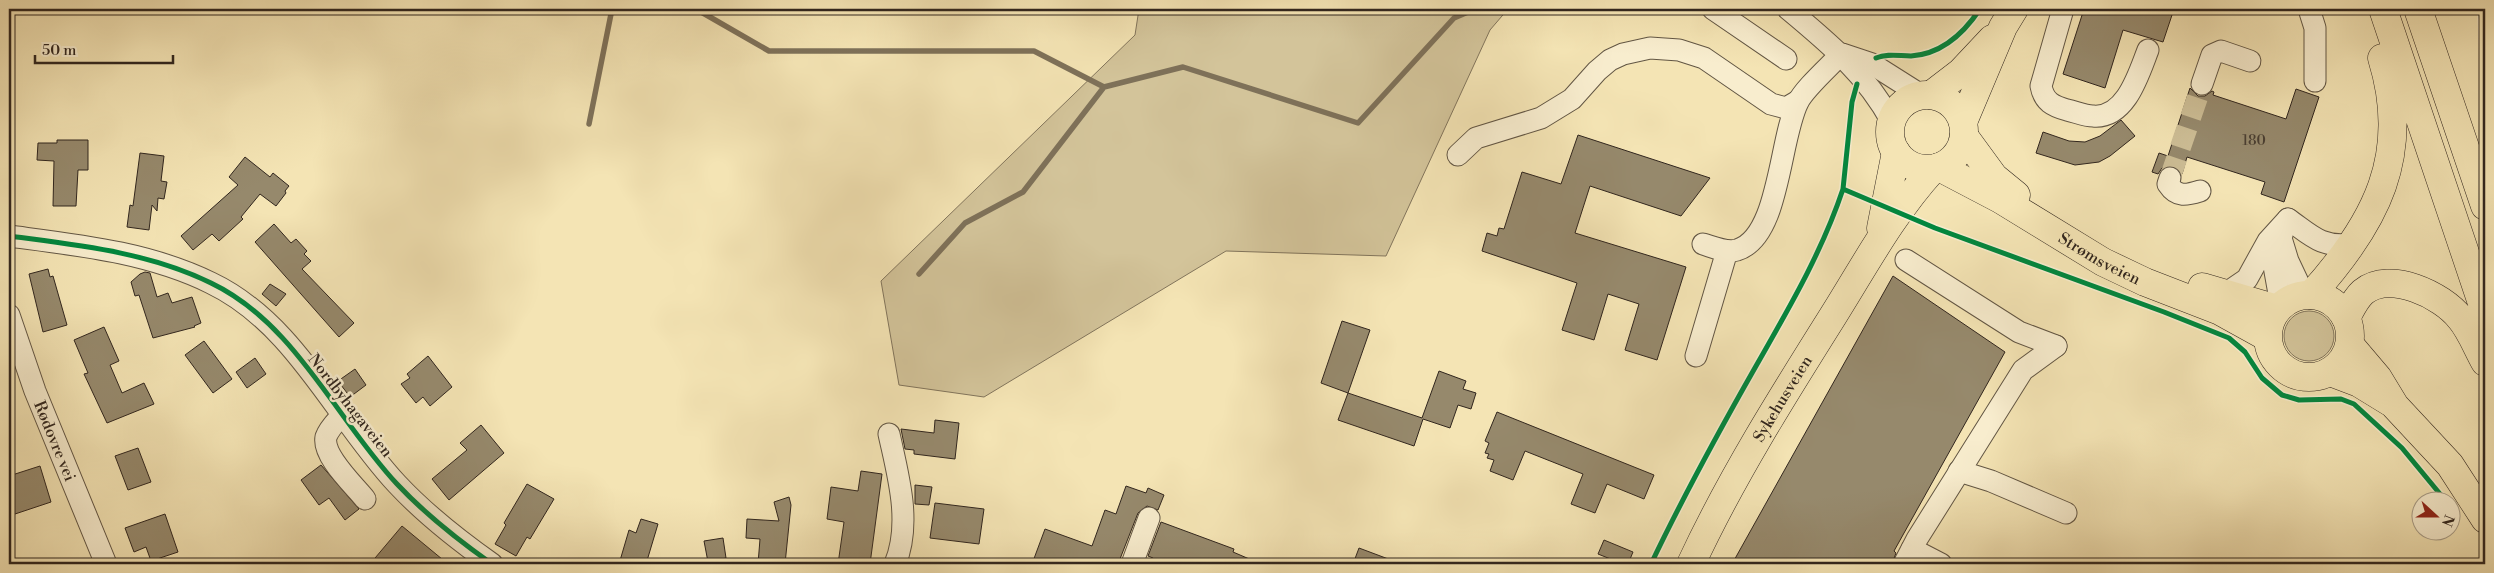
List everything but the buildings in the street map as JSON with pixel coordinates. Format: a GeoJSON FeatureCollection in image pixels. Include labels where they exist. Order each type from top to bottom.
{"type":"FeatureCollection","features":[{"type":"Feature","properties":{"kind":"main road"},"geometry":{"type":"LineString","coordinates":[[2293,301],[2328,299],[2342,311],[2346,318],[2350,345],[2343,360],[2330,372],[2309,378],[2288,372],[2273,357],[2267,337],[2272,318],[2293,301],[2351,244],[2379,195],[2390,160],[2394,109],[2386,72],[2367,9]]}},
{"type":"Feature","properties":{"kind":"main road"},"geometry":{"type":"LineString","coordinates":[[2382,9],[2485,312]]}},
{"type":"Feature","properties":{"kind":"main road"},"geometry":{"type":"LineString","coordinates":[[2418,9],[2485,206]]}},
{"type":"Feature","properties":{"kind":"main road"},"geometry":{"type":"LineString","coordinates":[[2427,9],[2469,158]]}},
{"type":"Feature","properties":{"kind":"main road"},"geometry":{"type":"LineString","coordinates":[[2009,18],[1964,129],[1958,152],[1953,158],[1936,168],[1916,167],[1901,158],[1896,152],[1891,137],[1892,122],[1900,107],[1913,98],[1926,95],[1972,62],[2009,18]]}},
{"type":"Feature","properties":{"kind":"main road"},"geometry":{"type":"LineString","coordinates":[[1926,95],[1947,101],[1954,107],[1964,129]]}},
{"type":"Feature","properties":{"kind":"main road","name":"Strømsveien"},"geometry":{"type":"LineString","coordinates":[[1964,129],[1994,177],[2015,195],[2045,215],[2130,259],[2178,279],[2225,294],[2293,301]]}},
{"type":"Feature","properties":{"kind":"main road","name":"Sykehusveien"},"geometry":{"type":"LineString","coordinates":[[1880,237],[1896,152]]}},
{"type":"Feature","properties":{"kind":"main road","name":"Strømsveien"},"geometry":{"type":"LineString","coordinates":[[1936,168],[2000,199],[2103,262],[2145,282],[2220,311],[2267,337]]}},
{"type":"Feature","properties":{"kind":"main road","name":"Sykehusveien"},"geometry":{"type":"LineString","coordinates":[[1691,564],[1761,431],[1880,237],[1936,168]]}},
{"type":"Feature","properties":{"kind":"main road"},"geometry":{"type":"LineString","coordinates":[[2346,318],[2358,298],[2374,286],[2399,284],[2417,288],[2446,304],[2461,319],[2485,362]]}},
{"type":"Feature","properties":{"kind":"main road"},"geometry":{"type":"LineString","coordinates":[[2350,345],[2378,378],[2395,406],[2450,465],[2485,519]]}},
{"type":"Feature","properties":{"kind":"main road"},"geometry":{"type":"LineString","coordinates":[[2330,372],[2358,383],[2395,406]]}},
{"type":"Feature","properties":{"kind":"street"},"geometry":{"type":"LineString","coordinates":[[1712,9],[1786,59]]}},
{"type":"Feature","properties":{"kind":"street"},"geometry":{"type":"LineString","coordinates":[[1788,9],[1842,54],[1882,105],[1892,122]]}},
{"type":"Feature","properties":{"kind":"street"},"geometry":{"type":"LineString","coordinates":[[2063,9],[2041,86],[2043,96],[2049,103],[2093,116],[2109,112],[2127,99],[2148,50]]}},
{"type":"Feature","properties":{"kind":"street"},"geometry":{"type":"LineString","coordinates":[[2309,9],[2315,28],[2315,81]]}},
{"type":"Feature","properties":{"kind":"street"},"geometry":{"type":"LineString","coordinates":[[1458,155],[1476,138],[1541,118],[1572,99],[1596,71],[1610,60],[1637,50],[1664,48],[1692,53],[1719,66],[1772,104],[1786,108],[1798,101],[1842,54]]}},
{"type":"Feature","properties":{"kind":"street"},"geometry":{"type":"LineString","coordinates":[[2202,84],[2212,55],[2221,51],[2250,60]]}},
{"type":"Feature","properties":{"kind":"street"},"geometry":{"type":"LineString","coordinates":[[1842,54],[1872,64],[1926,95]]}},
{"type":"Feature","properties":{"kind":"street"},"geometry":{"type":"LineString","coordinates":[[1703,244],[1727,251],[1736,250],[1750,243],[1762,228],[1798,101]]}},
{"type":"Feature","properties":{"kind":"street"},"geometry":{"type":"LineString","coordinates":[[2170,178],[2168,184],[2173,192],[2182,195],[2200,191]]}},
{"type":"Feature","properties":{"kind":"street"},"geometry":{"type":"LineString","coordinates":[[2284,229],[2335,246],[2351,244]]}},
{"type":"Feature","properties":{"kind":"street"},"geometry":{"type":"LineString","coordinates":[[2225,294],[2247,279],[2268,241],[2284,229]]}},
{"type":"Feature","properties":{"kind":"street"},"geometry":{"type":"LineString","coordinates":[[2284,229],[2293,301]]}},
{"type":"Feature","properties":{"kind":"street","name":"Nordbyhagaveien"},"geometry":{"type":"LineString","coordinates":[[9,236],[82,246],[156,261],[212,283],[249,306],[292,349],[396,483],[478,560]]}},
{"type":"Feature","properties":{"kind":"street"},"geometry":{"type":"LineString","coordinates":[[1696,356],[1727,251]]}},
{"type":"Feature","properties":{"kind":"street"},"geometry":{"type":"LineString","coordinates":[[1906,260],[2019,332],[2056,346],[2023,370],[1908,556],[1941,564]]}},
{"type":"Feature","properties":{"kind":"street","name":"Rødovre vei"},"geometry":{"type":"LineString","coordinates":[[9,315],[35,391],[106,564]]}},
{"type":"Feature","properties":{"kind":"street"},"geometry":{"type":"LineString","coordinates":[[342,414],[330,429],[326,437],[326,446],[329,456],[365,499]]}},
{"type":"Feature","properties":{"kind":"street"},"geometry":{"type":"LineString","coordinates":[[889,434],[899,482],[903,531],[895,564]]}},
{"type":"Feature","properties":{"kind":"street"},"geometry":{"type":"LineString","coordinates":[[1959,471],[1991,481],[2066,513]]}},
{"type":"Feature","properties":{"kind":"street"},"geometry":{"type":"LineString","coordinates":[[1132,564],[1148,518]]}},
{"type":"Feature","properties":{"kind":"shaded area"},"geometry":{"type":"Polygon","coordinates":[[[1139,9],[1508,9],[1490,30],[1386,256],[1226,251],[984,397],[899,385],[881,281],[1135,35],[1139,9]]]}},
{"type":"Feature","properties":{"kind":"shaded area"},"geometry":{"type":"Polygon","coordinates":[[[2309,311],[2318,313],[2329,322],[2334,336],[2332,345],[2323,356],[2309,361],[2300,359],[2289,350],[2284,336],[2286,327],[2295,316],[2309,311]]]}},
{"type":"Feature","properties":{"kind":"waterway"},"geometry":{"type":"LineString","coordinates":[[589,124],[612,9]]}},
{"type":"Feature","properties":{"kind":"waterway"},"geometry":{"type":"LineString","coordinates":[[696,9],[769,51],[1034,51],[1104,87],[1183,67],[1358,123],[1454,18],[1475,9]]}},
{"type":"Feature","properties":{"kind":"waterway"},"geometry":{"type":"LineString","coordinates":[[919,274],[965,223],[1023,192],[1104,87]]}},
{"type":"Feature","properties":{"kind":"tunnel"},"geometry":{"type":"LineString","coordinates":[[2170,178],[2202,84]]}},
{"type":"Feature","properties":{"kind":"cycle path"},"geometry":{"type":"LineString","coordinates":[[1876,58],[1889,55],[1911,56],[1942,47],[1959,34],[1980,9]]}},
{"type":"Feature","properties":{"kind":"cycle path"},"geometry":{"type":"LineString","coordinates":[[2481,9],[2485,89]]}},
{"type":"Feature","properties":{"kind":"cycle path"},"geometry":{"type":"LineString","coordinates":[[1857,84],[1852,102],[1843,189],[1935,228],[2164,312],[2229,338],[2245,352],[2262,378],[2282,395],[2299,400],[2341,399],[2354,404],[2402,448],[2437,490]]}},
{"type":"Feature","properties":{"kind":"cycle path"},"geometry":{"type":"LineString","coordinates":[[1651,564],[1728,415],[1804,279],[1835,212],[1843,189]]}},
{"type":"Feature","properties":{"kind":"cycle path"},"geometry":{"type":"LineString","coordinates":[[9,236],[112,251],[137,257],[187,272],[241,300],[267,322],[291,347],[354,431],[397,484],[443,527],[492,564]]}}]}
